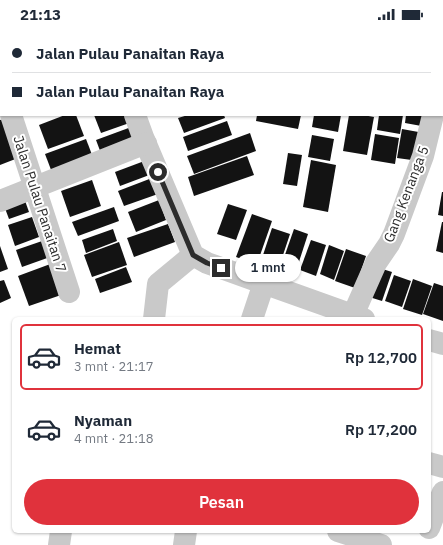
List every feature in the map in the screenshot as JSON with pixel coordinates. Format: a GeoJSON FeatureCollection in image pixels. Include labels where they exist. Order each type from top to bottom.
{"type":"FeatureCollection","features":[{"type":"Feature","properties":{"kind":"street","name":"Jalan Pulau Panaitan 7"},"geometry":{"type":"LineString","coordinates":[[11,116],[69,292]]}},
{"type":"Feature","properties":{"kind":"street"},"geometry":{"type":"LineString","coordinates":[[135,116],[193,255],[207,263],[358,317]]}},
{"type":"Feature","properties":{"kind":"street","name":"Gang Kenanga 5"},"geometry":{"type":"LineString","coordinates":[[358,317],[376,263],[394,234],[423,156],[433,116]]}},
{"type":"Feature","properties":{"kind":"street"},"geometry":{"type":"LineString","coordinates":[[0,201],[146,143]]}},
{"type":"Feature","properties":{"kind":"street"},"geometry":{"type":"LineString","coordinates":[[139,317],[142,293],[146,289],[158,284],[193,255]]}},
{"type":"Feature","properties":{"kind":"street"},"geometry":{"type":"LineString","coordinates":[[154,317],[158,284]]}},
{"type":"Feature","properties":{"kind":"street"},"geometry":{"type":"LineString","coordinates":[[253,317],[264,284]]}},
{"type":"Feature","properties":{"kind":"street"},"geometry":{"type":"LineString","coordinates":[[431,341],[443,344]]}},
{"type":"Feature","properties":{"kind":"street"},"geometry":{"type":"LineString","coordinates":[[431,464],[443,467]]}},
{"type":"Feature","properties":{"kind":"street"},"geometry":{"type":"LineString","coordinates":[[431,523],[443,492]]}},
{"type":"Feature","properties":{"kind":"street"},"geometry":{"type":"LineString","coordinates":[[60,545],[61,533]]}},
{"type":"Feature","properties":{"kind":"street"},"geometry":{"type":"LineString","coordinates":[[184,545],[186,533]]}},
{"type":"Feature","properties":{"kind":"street"},"geometry":{"type":"LineString","coordinates":[[344,533],[381,545]]}},
{"type":"Feature","properties":{"kind":"street"},"geometry":{"type":"LineString","coordinates":[[422,545],[427,533]]}},
{"type":"Feature","properties":{"kind":"building"},"geometry":{"type":"Polygon","coordinates":[[[62,116],[76,116],[84,136],[48,149],[39,125],[62,116]]]}},
{"type":"Feature","properties":{"kind":"building"},"geometry":{"type":"Polygon","coordinates":[[[94,116],[132,116],[135,121],[101,133],[94,116]]]}},
{"type":"Feature","properties":{"kind":"building"},"geometry":{"type":"Polygon","coordinates":[[[185,116],[224,116],[225,118],[184,133],[178,118],[185,116]]]}},
{"type":"Feature","properties":{"kind":"building"},"geometry":{"type":"Polygon","coordinates":[[[257,116],[301,116],[298,129],[256,121],[257,116]]]}},
{"type":"Feature","properties":{"kind":"building"},"geometry":{"type":"Polygon","coordinates":[[[314,116],[341,116],[338,132],[312,127],[314,116]]]}},
{"type":"Feature","properties":{"kind":"building"},"geometry":{"type":"Polygon","coordinates":[[[349,116],[374,117],[367,155],[343,151],[349,116]]]}},
{"type":"Feature","properties":{"kind":"building"},"geometry":{"type":"Polygon","coordinates":[[[379,116],[403,116],[400,134],[377,130],[379,116]]]}},
{"type":"Feature","properties":{"kind":"building"},"geometry":{"type":"Polygon","coordinates":[[[406,116],[429,116],[427,127],[405,123],[406,116]]]}},
{"type":"Feature","properties":{"kind":"building"},"geometry":{"type":"Polygon","coordinates":[[[4,119],[18,158],[0,165],[0,120],[4,119]]]}},
{"type":"Feature","properties":{"kind":"building"},"geometry":{"type":"Polygon","coordinates":[[[227,121],[232,135],[188,151],[183,137],[227,121]]]}},
{"type":"Feature","properties":{"kind":"building"},"geometry":{"type":"Polygon","coordinates":[[[134,126],[140,142],[102,156],[96,140],[134,126]]]}},
{"type":"Feature","properties":{"kind":"building"},"geometry":{"type":"Polygon","coordinates":[[[402,129],[424,133],[419,161],[397,158],[402,129]]]}},
{"type":"Feature","properties":{"kind":"building"},"geometry":{"type":"Polygon","coordinates":[[[250,133],[256,151],[194,174],[187,156],[250,133]]]}},
{"type":"Feature","properties":{"kind":"building"},"geometry":{"type":"Polygon","coordinates":[[[375,134],[399,138],[395,164],[371,160],[375,134]]]}},
{"type":"Feature","properties":{"kind":"building"},"geometry":{"type":"Polygon","coordinates":[[[312,135],[334,139],[330,161],[308,157],[312,135]]]}},
{"type":"Feature","properties":{"kind":"building"},"geometry":{"type":"Polygon","coordinates":[[[86,139],[94,160],[53,175],[45,154],[86,139]]]}},
{"type":"Feature","properties":{"kind":"building"},"geometry":{"type":"Polygon","coordinates":[[[288,153],[302,155],[297,186],[283,184],[288,153]]]}},
{"type":"Feature","properties":{"kind":"building"},"geometry":{"type":"Polygon","coordinates":[[[247,156],[254,175],[194,196],[188,177],[247,156]]]}},
{"type":"Feature","properties":{"kind":"building"},"geometry":{"type":"Polygon","coordinates":[[[147,160],[152,174],[120,186],[115,172],[147,160]]]}},
{"type":"Feature","properties":{"kind":"building"},"geometry":{"type":"Polygon","coordinates":[[[311,160],[336,165],[328,212],[303,207],[311,160]]]}},
{"type":"Feature","properties":{"kind":"building"},"geometry":{"type":"Polygon","coordinates":[[[152,178],[158,194],[124,206],[118,191],[152,178]]]}},
{"type":"Feature","properties":{"kind":"building"},"geometry":{"type":"Polygon","coordinates":[[[92,180],[101,206],[70,217],[61,191],[92,180]]]}},
{"type":"Feature","properties":{"kind":"building"},"geometry":{"type":"Polygon","coordinates":[[[443,192],[443,216],[438,215],[443,192]]]}},
{"type":"Feature","properties":{"kind":"building"},"geometry":{"type":"Polygon","coordinates":[[[23,195],[29,212],[9,219],[3,203],[23,195]]]}},
{"type":"Feature","properties":{"kind":"building"},"geometry":{"type":"Polygon","coordinates":[[[159,200],[166,220],[136,232],[128,212],[159,200]]]}},
{"type":"Feature","properties":{"kind":"building"},"geometry":{"type":"Polygon","coordinates":[[[228,204],[247,210],[236,240],[217,234],[228,204]]]}},
{"type":"Feature","properties":{"kind":"building"},"geometry":{"type":"Polygon","coordinates":[[[114,207],[119,221],[78,236],[72,222],[114,207]]]}},
{"type":"Feature","properties":{"kind":"building"},"geometry":{"type":"Polygon","coordinates":[[[252,214],[272,221],[257,264],[236,257],[252,214]]]}},
{"type":"Feature","properties":{"kind":"building"},"geometry":{"type":"Polygon","coordinates":[[[32,217],[39,237],[15,246],[8,225],[32,217]]]}},
{"type":"Feature","properties":{"kind":"building"},"geometry":{"type":"Polygon","coordinates":[[[443,222],[443,253],[436,251],[443,222]]]}},
{"type":"Feature","properties":{"kind":"building"},"geometry":{"type":"Polygon","coordinates":[[[168,224],[175,242],[134,257],[127,238],[168,224]]]}},
{"type":"Feature","properties":{"kind":"building"},"geometry":{"type":"Polygon","coordinates":[[[272,228],[290,234],[278,270],[260,264],[272,228]]]}},
{"type":"Feature","properties":{"kind":"building"},"geometry":{"type":"Polygon","coordinates":[[[113,229],[117,241],[86,253],[82,240],[113,229]]]}},
{"type":"Feature","properties":{"kind":"building"},"geometry":{"type":"Polygon","coordinates":[[[294,229],[308,234],[295,274],[280,269],[294,229]]]}},
{"type":"Feature","properties":{"kind":"building"},"geometry":{"type":"Polygon","coordinates":[[[45,240],[50,257],[22,267],[16,250],[45,240]]]}},
{"type":"Feature","properties":{"kind":"building"},"geometry":{"type":"Polygon","coordinates":[[[311,240],[326,245],[316,276],[300,270],[311,240]]]}},
{"type":"Feature","properties":{"kind":"building"},"geometry":{"type":"Polygon","coordinates":[[[119,242],[127,265],[92,277],[84,255],[119,242]]]}},
{"type":"Feature","properties":{"kind":"building"},"geometry":{"type":"Polygon","coordinates":[[[329,245],[344,251],[334,280],[320,274],[329,245]]]}},
{"type":"Feature","properties":{"kind":"building"},"geometry":{"type":"Polygon","coordinates":[[[0,246],[8,269],[0,272],[0,246]]]}},
{"type":"Feature","properties":{"kind":"building"},"geometry":{"type":"Polygon","coordinates":[[[346,249],[366,256],[355,288],[335,281],[346,249]]]}},
{"type":"Feature","properties":{"kind":"building"},"geometry":{"type":"Polygon","coordinates":[[[53,263],[64,294],[29,306],[18,276],[53,263]]]}},
{"type":"Feature","properties":{"kind":"building"},"geometry":{"type":"Polygon","coordinates":[[[126,267],[132,282],[100,293],[95,279],[126,267]]]}},
{"type":"Feature","properties":{"kind":"building"},"geometry":{"type":"Polygon","coordinates":[[[376,267],[392,272],[382,301],[366,296],[376,267]]]}},
{"type":"Feature","properties":{"kind":"building"},"geometry":{"type":"Polygon","coordinates":[[[394,275],[411,281],[402,307],[385,301],[394,275]]]}},
{"type":"Feature","properties":{"kind":"building"},"geometry":{"type":"Polygon","coordinates":[[[413,279],[432,286],[422,315],[403,309],[413,279]]]}},
{"type":"Feature","properties":{"kind":"building"},"geometry":{"type":"Polygon","coordinates":[[[4,280],[11,298],[0,303],[0,281],[4,280]]]}},
{"type":"Feature","properties":{"kind":"building"},"geometry":{"type":"Polygon","coordinates":[[[434,283],[443,286],[443,321],[423,314],[434,283]]]}},
{"type":"Feature","properties":{"kind":"route"},"geometry":{"type":"LineString","coordinates":[[158,172],[193,255],[207,263],[221,268]]}}]}
